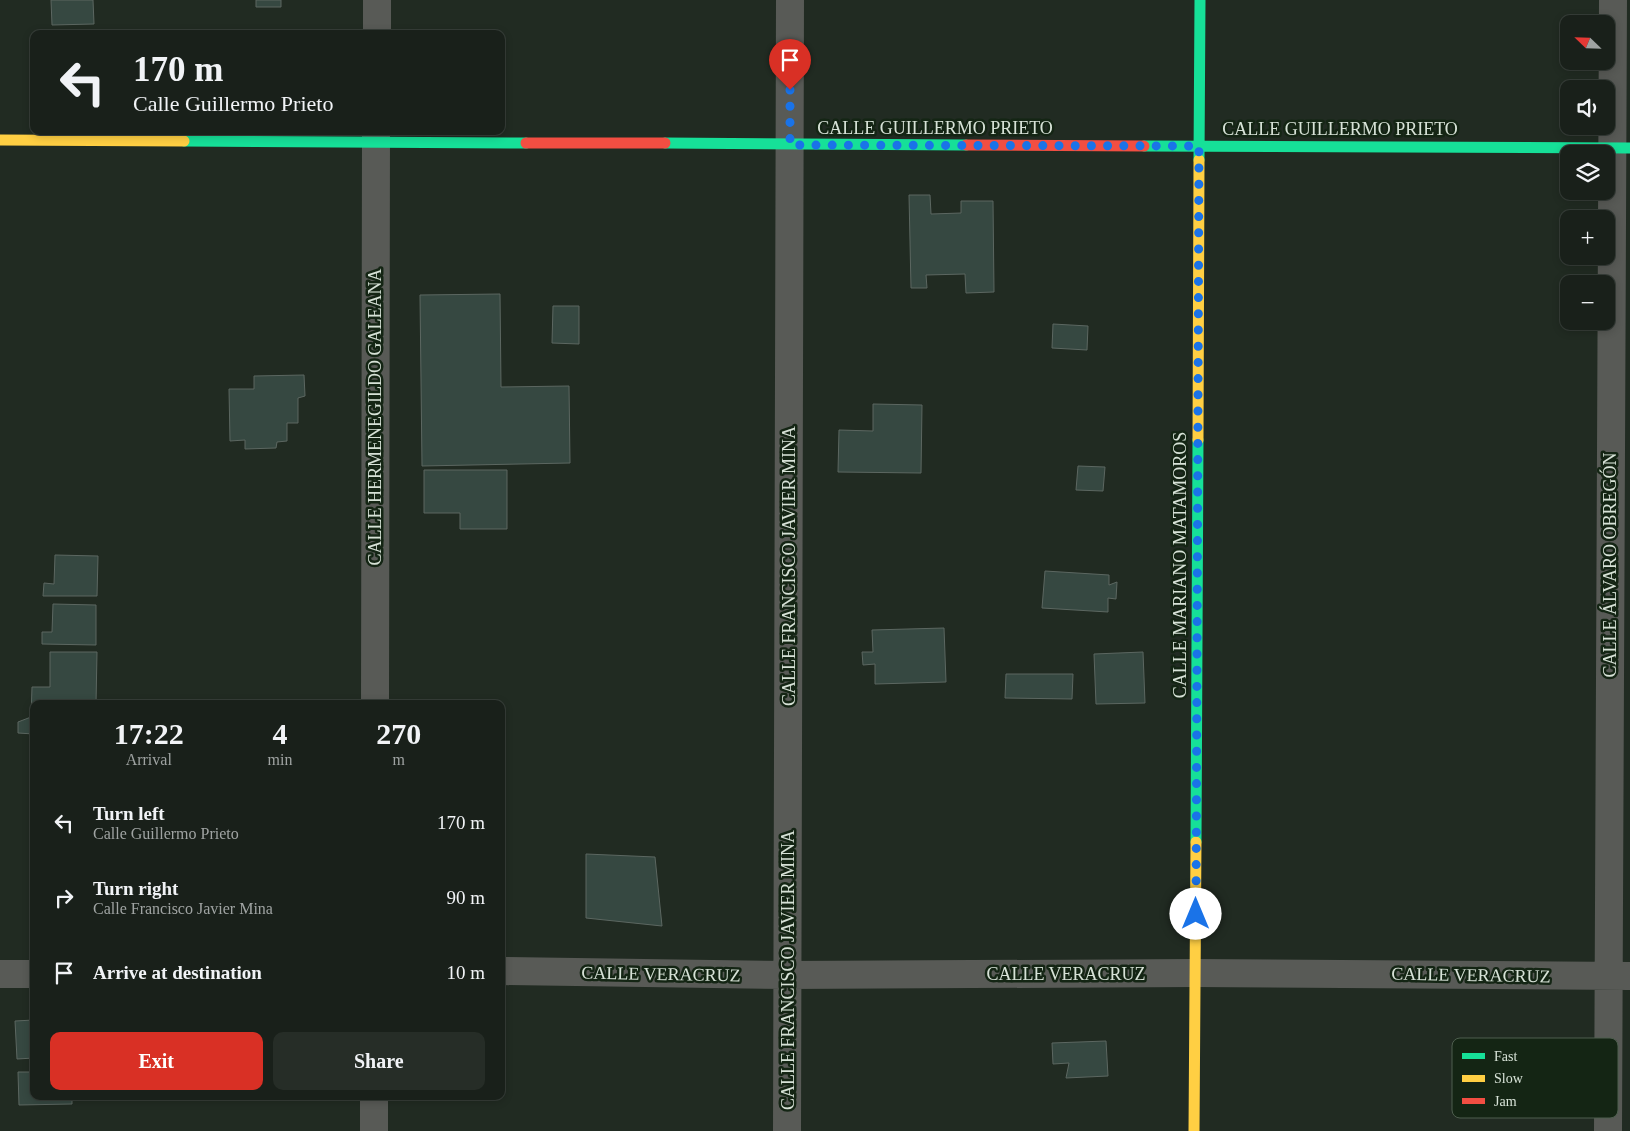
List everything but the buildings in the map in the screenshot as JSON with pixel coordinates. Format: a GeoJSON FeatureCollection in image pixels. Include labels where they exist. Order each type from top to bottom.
{"type":"FeatureCollection","features":[{"type":"Feature","properties":{"kind":"street"},"geometry":{"type":"LineString","coordinates":[[377,0],[377,30]]}},
{"type":"Feature","properties":{"kind":"street","name":"CALLE FRANCISCO JAVIER MINA"},"geometry":{"type":"LineString","coordinates":[[787,1131],[790,0]]}},
{"type":"Feature","properties":{"kind":"street","name":"CALLE MARIANO MATAMOROS"},"geometry":{"type":"LineString","coordinates":[[1194,1131],[1200,0]]}},
{"type":"Feature","properties":{"kind":"street","name":"CALLE ÁLVARO OBREGÓN"},"geometry":{"type":"LineString","coordinates":[[1613,0],[1621,148],[1619,976],[1615,1038]]}},
{"type":"Feature","properties":{"kind":"street","name":"CALLE GUILLERMO PRIETO"},"geometry":{"type":"LineString","coordinates":[[0,140],[376,137],[790,145],[1621,148]]}},
{"type":"Feature","properties":{"kind":"street","name":"CALLE HERMENEGILDO GALEANA"},"geometry":{"type":"LineString","coordinates":[[375,700],[376,137]]}},
{"type":"Feature","properties":{"kind":"street","name":"CALLE VERACRUZ"},"geometry":{"type":"LineString","coordinates":[[505,971],[788,976],[1196,973],[1619,976]]}},
{"type":"Feature","properties":{"kind":"street"},"geometry":{"type":"LineString","coordinates":[[0,974],[30,974]]}},
{"type":"Feature","properties":{"kind":"street"},"geometry":{"type":"LineString","coordinates":[[374,1100],[374,1131]]}},
{"type":"Feature","properties":{"kind":"street","name":"CALLE ÁLVARO OBREGÓN"},"geometry":{"type":"LineString","coordinates":[[1608,1131],[1609,1118]]}},
{"type":"Feature","properties":{"kind":"traffic: fast"},"geometry":{"type":"LineString","coordinates":[[1199,160],[1200,0]]}},
{"type":"Feature","properties":{"kind":"traffic: fast"},"geometry":{"type":"LineString","coordinates":[[184,141],[526,143]]}},
{"type":"Feature","properties":{"kind":"traffic: fast"},"geometry":{"type":"LineString","coordinates":[[665,143],[966,145]]}},
{"type":"Feature","properties":{"kind":"traffic: fast"},"geometry":{"type":"LineString","coordinates":[[1144,146],[1630,148]]}},
{"type":"Feature","properties":{"kind":"traffic: fast"},"geometry":{"type":"LineString","coordinates":[[1196,842],[1198,440]]}},
{"type":"Feature","properties":{"kind":"traffic: slow"},"geometry":{"type":"LineString","coordinates":[[0,140],[184,141]]}},
{"type":"Feature","properties":{"kind":"traffic: slow"},"geometry":{"type":"LineString","coordinates":[[1198,440],[1199,160]]}},
{"type":"Feature","properties":{"kind":"traffic: slow"},"geometry":{"type":"LineString","coordinates":[[1194,1131],[1196,842]]}},
{"type":"Feature","properties":{"kind":"traffic: jam"},"geometry":{"type":"LineString","coordinates":[[526,143],[665,143]]}},
{"type":"Feature","properties":{"kind":"traffic: jam"},"geometry":{"type":"LineString","coordinates":[[966,145],[1144,146]]}},
{"type":"Feature","properties":{"kind":"route"},"geometry":{"type":"LineString","coordinates":[[790,90],[790,145],[1199,146],[1196,914]]}}]}
